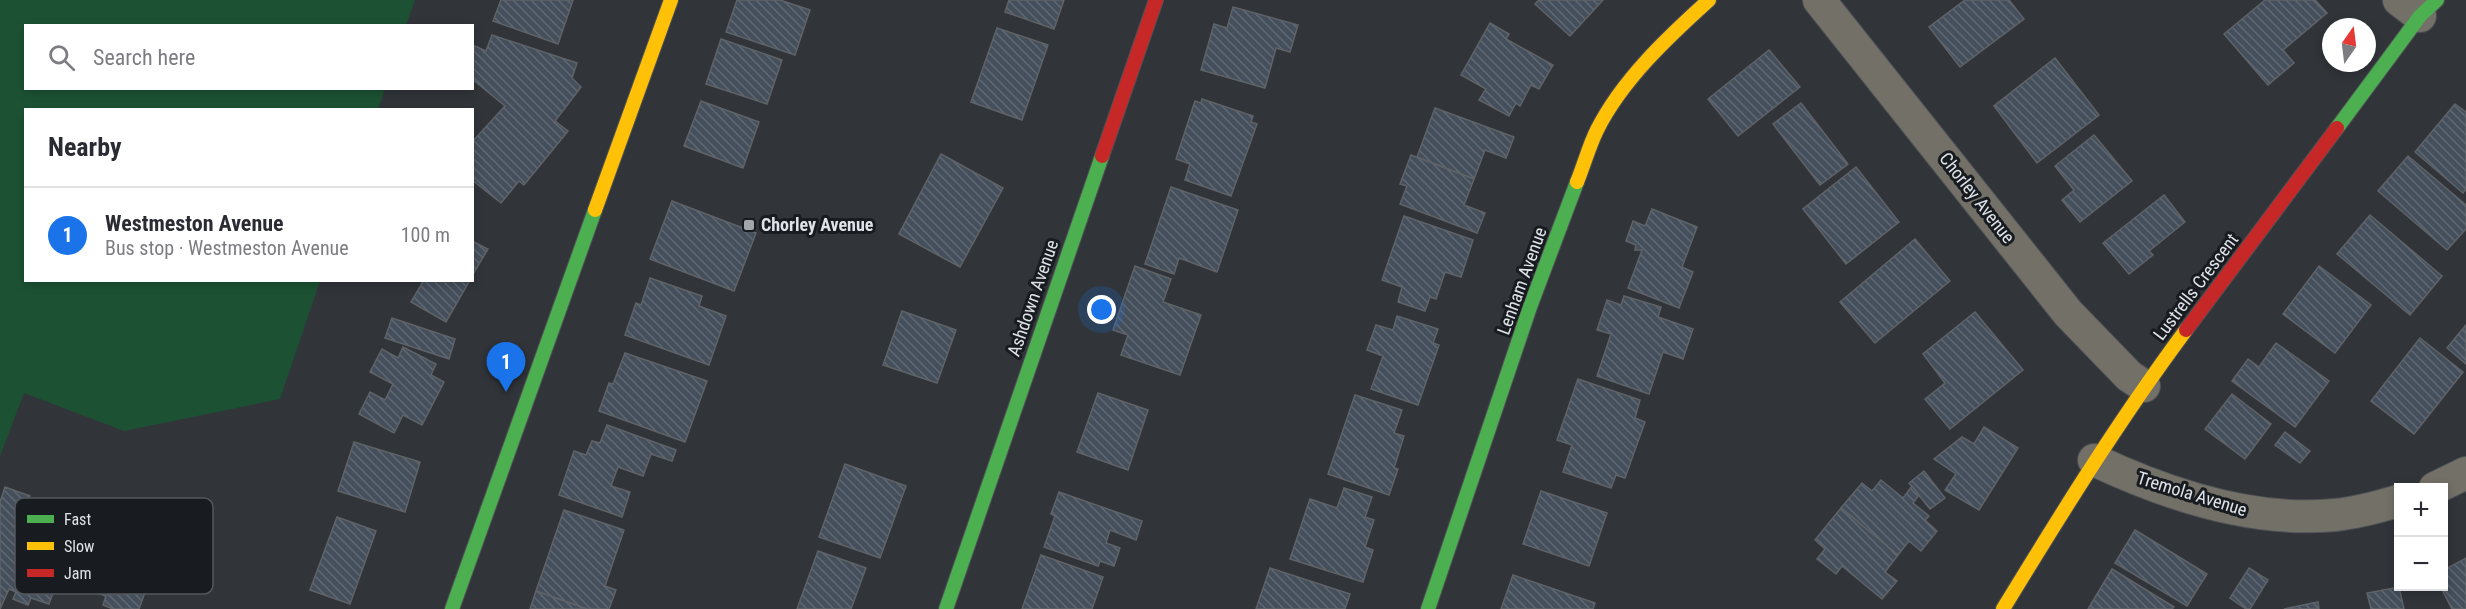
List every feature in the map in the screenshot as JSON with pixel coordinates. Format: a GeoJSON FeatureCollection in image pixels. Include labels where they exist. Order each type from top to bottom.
{"type":"FeatureCollection","features":[{"type":"Feature","properties":{"kind":"street"},"geometry":{"type":"LineString","coordinates":[[452,609],[671,0]]}},
{"type":"Feature","properties":{"kind":"street","name":"Ashdown Avenue"},"geometry":{"type":"LineString","coordinates":[[946,609],[1156,0]]}},
{"type":"Feature","properties":{"kind":"street","name":"Lenham Avenue"},"geometry":{"type":"LineString","coordinates":[[1428,609],[1530,307],[1597,130],[1623,90],[1652,55],[1709,0]]}},
{"type":"Feature","properties":{"kind":"street","name":"Chorley Avenue"},"geometry":{"type":"LineString","coordinates":[[1819,0],[2068,313],[2129,376],[2144,386]]}},
{"type":"Feature","properties":{"kind":"street","name":"Lustrells Crescent"},"geometry":{"type":"LineString","coordinates":[[2003,609],[2094,460],[2144,386],[2419,5]]}},
{"type":"Feature","properties":{"kind":"street","name":"Tremola Avenue"},"geometry":{"type":"LineString","coordinates":[[2094,460],[2161,487],[2215,504],[2266,515],[2333,515],[2394,502]]}},
{"type":"Feature","properties":{"kind":"street"},"geometry":{"type":"LineString","coordinates":[[2445,483],[2466,473]]}},
{"type":"Feature","properties":{"kind":"green space"},"geometry":{"type":"Polygon","coordinates":[[[0,0],[415,0],[406,24],[24,24],[24,90],[385,90],[378,108],[24,108],[24,282],[320,282],[280,399],[124,431],[24,393],[0,456],[0,0]]]}},
{"type":"Feature","properties":{"kind":"building"},"geometry":{"type":"Polygon","coordinates":[[[501,0],[573,0],[558,44],[493,21],[501,0]]]}},
{"type":"Feature","properties":{"kind":"building"},"geometry":{"type":"Polygon","coordinates":[[[737,0],[780,0],[810,10],[795,55],[726,32],[737,0]]]}},
{"type":"Feature","properties":{"kind":"building"},"geometry":{"type":"Polygon","coordinates":[[[1009,0],[1064,0],[1054,29],[1005,12],[1009,0]]]}},
{"type":"Feature","properties":{"kind":"building"},"geometry":{"type":"Polygon","coordinates":[[[1539,0],[1603,0],[1570,36],[1535,4],[1539,0]]]}},
{"type":"Feature","properties":{"kind":"building"},"geometry":{"type":"Polygon","coordinates":[[[1965,0],[2009,0],[2024,19],[1960,67],[1929,27],[1965,0]]]}},
{"type":"Feature","properties":{"kind":"building"},"geometry":{"type":"Polygon","coordinates":[[[2265,0],[2315,0],[2327,13],[2283,50],[2294,63],[2268,85],[2224,34],[2265,0]]]}},
{"type":"Feature","properties":{"kind":"building"},"geometry":{"type":"Polygon","coordinates":[[[1233,7],[1298,25],[1290,52],[1276,48],[1265,88],[1201,70],[1214,24],[1227,28],[1233,7]]]}},
{"type":"Feature","properties":{"kind":"building"},"geometry":{"type":"Polygon","coordinates":[[[1490,23],[1509,34],[1506,39],[1553,65],[1539,89],[1531,85],[1520,106],[1516,103],[1509,116],[1479,100],[1486,89],[1461,75],[1490,23]]]}},
{"type":"Feature","properties":{"kind":"building"},"geometry":{"type":"Polygon","coordinates":[[[997,28],[1048,45],[1022,120],[971,102],[997,28]]]}},
{"type":"Feature","properties":{"kind":"building"},"geometry":{"type":"Polygon","coordinates":[[[492,35],[577,63],[572,78],[581,87],[555,121],[568,131],[524,185],[519,181],[501,203],[474,182],[474,140],[505,106],[474,81],[475,46],[486,51],[492,35]]]}},
{"type":"Feature","properties":{"kind":"building"},"geometry":{"type":"Polygon","coordinates":[[[721,39],[782,60],[767,104],[706,84],[721,39]]]}},
{"type":"Feature","properties":{"kind":"building"},"geometry":{"type":"Polygon","coordinates":[[[1769,50],[1800,87],[1738,136],[1708,99],[1769,50]]]}},
{"type":"Feature","properties":{"kind":"building"},"geometry":{"type":"Polygon","coordinates":[[[2055,58],[2099,115],[2037,163],[1994,106],[2055,58]]]}},
{"type":"Feature","properties":{"kind":"building"},"geometry":{"type":"Polygon","coordinates":[[[1202,99],[1253,116],[1251,122],[1257,124],[1231,196],[1185,180],[1190,164],[1176,159],[1195,101],[1201,103],[1202,99]]]}},
{"type":"Feature","properties":{"kind":"building"},"geometry":{"type":"Polygon","coordinates":[[[701,101],[759,122],[743,168],[684,146],[701,101]]]}},
{"type":"Feature","properties":{"kind":"building"},"geometry":{"type":"Polygon","coordinates":[[[1801,103],[1848,164],[1820,185],[1773,124],[1801,103]]]}},
{"type":"Feature","properties":{"kind":"building"},"geometry":{"type":"Polygon","coordinates":[[[2455,104],[2466,112],[2466,189],[2463,193],[2415,152],[2455,104]]]}},
{"type":"Feature","properties":{"kind":"building"},"geometry":{"type":"Polygon","coordinates":[[[1435,108],[1514,137],[1506,158],[1485,150],[1474,179],[1417,157],[1435,108]]]}},
{"type":"Feature","properties":{"kind":"building"},"geometry":{"type":"Polygon","coordinates":[[[2094,135],[2132,181],[2080,222],[2062,200],[2074,190],[2055,166],[2094,135]]]}},
{"type":"Feature","properties":{"kind":"building"},"geometry":{"type":"Polygon","coordinates":[[[941,154],[1003,188],[960,267],[899,234],[941,154]]]}},
{"type":"Feature","properties":{"kind":"building"},"geometry":{"type":"Polygon","coordinates":[[[1411,155],[1474,179],[1464,205],[1485,213],[1477,233],[1400,204],[1407,186],[1400,184],[1411,155]]]}},
{"type":"Feature","properties":{"kind":"building"},"geometry":{"type":"Polygon","coordinates":[[[2408,156],[2466,205],[2466,229],[2447,250],[2378,191],[2408,156]]]}},
{"type":"Feature","properties":{"kind":"building"},"geometry":{"type":"Polygon","coordinates":[[[1856,167],[1899,222],[1846,264],[1803,209],[1856,167]]]}},
{"type":"Feature","properties":{"kind":"building"},"geometry":{"type":"Polygon","coordinates":[[[1171,187],[1238,210],[1217,272],[1179,258],[1174,274],[1145,264],[1171,187]]]}},
{"type":"Feature","properties":{"kind":"building"},"geometry":{"type":"Polygon","coordinates":[[[2164,195],[2185,222],[2149,251],[2153,255],[2129,274],[2103,243],[2164,195]]]}},
{"type":"Feature","properties":{"kind":"building"},"geometry":{"type":"Polygon","coordinates":[[[672,201],[756,233],[734,291],[650,259],[672,201]]]}},
{"type":"Feature","properties":{"kind":"building"},"geometry":{"type":"Polygon","coordinates":[[[1652,209],[1697,227],[1682,267],[1693,272],[1679,308],[1628,288],[1642,250],[1635,250],[1636,245],[1626,241],[1633,221],[1645,226],[1652,209]]]}},
{"type":"Feature","properties":{"kind":"building"},"geometry":{"type":"Polygon","coordinates":[[[2370,215],[2442,276],[2410,315],[2337,254],[2370,215]]]}},
{"type":"Feature","properties":{"kind":"building"},"geometry":{"type":"Polygon","coordinates":[[[1404,216],[1473,240],[1461,277],[1445,272],[1436,299],[1430,297],[1425,311],[1398,302],[1402,287],[1382,280],[1404,216]]]}},
{"type":"Feature","properties":{"kind":"building"},"geometry":{"type":"Polygon","coordinates":[[[1915,239],[1950,281],[1875,343],[1840,302],[1915,239]]]}},
{"type":"Feature","properties":{"kind":"building"},"geometry":{"type":"Polygon","coordinates":[[[474,242],[488,249],[474,273],[474,242]]]}},
{"type":"Feature","properties":{"kind":"building"},"geometry":{"type":"Polygon","coordinates":[[[1135,266],[1171,279],[1163,302],[1201,315],[1180,375],[1121,355],[1128,335],[1113,330],[1135,266]]]}},
{"type":"Feature","properties":{"kind":"building"},"geometry":{"type":"Polygon","coordinates":[[[2319,266],[2371,305],[2335,353],[2283,314],[2319,266]]]}},
{"type":"Feature","properties":{"kind":"building"},"geometry":{"type":"Polygon","coordinates":[[[650,278],[702,296],[699,306],[726,316],[709,365],[625,335],[636,303],[641,305],[650,278]]]}},
{"type":"Feature","properties":{"kind":"building"},"geometry":{"type":"Polygon","coordinates":[[[423,282],[469,282],[446,322],[411,302],[423,282]]]}},
{"type":"Feature","properties":{"kind":"building"},"geometry":{"type":"Polygon","coordinates":[[[1624,296],[1661,307],[1658,317],[1693,329],[1683,359],[1663,352],[1649,394],[1597,376],[1611,334],[1597,330],[1607,300],[1621,305],[1624,296]]]}},
{"type":"Feature","properties":{"kind":"building"},"geometry":{"type":"Polygon","coordinates":[[[902,311],[956,330],[937,383],[883,365],[902,311]]]}},
{"type":"Feature","properties":{"kind":"building"},"geometry":{"type":"Polygon","coordinates":[[[1975,312],[2023,370],[1950,429],[1925,399],[1945,383],[1923,354],[1975,312]]]}},
{"type":"Feature","properties":{"kind":"building"},"geometry":{"type":"Polygon","coordinates":[[[1397,316],[1438,329],[1433,343],[1439,345],[1418,405],[1371,389],[1383,356],[1367,350],[1376,325],[1393,330],[1397,316]]]}},
{"type":"Feature","properties":{"kind":"building"},"geometry":{"type":"Polygon","coordinates":[[[392,318],[455,339],[449,359],[385,338],[392,318]]]}},
{"type":"Feature","properties":{"kind":"building"},"geometry":{"type":"Polygon","coordinates":[[[2466,325],[2466,364],[2447,348],[2466,325]]]}},
{"type":"Feature","properties":{"kind":"building"},"geometry":{"type":"Polygon","coordinates":[[[2420,338],[2463,372],[2414,434],[2371,401],[2420,338]]]}},
{"type":"Feature","properties":{"kind":"building"},"geometry":{"type":"Polygon","coordinates":[[[2276,343],[2329,381],[2295,427],[2232,381],[2248,359],[2259,367],[2276,343]]]}},
{"type":"Feature","properties":{"kind":"building"},"geometry":{"type":"Polygon","coordinates":[[[403,347],[436,364],[431,375],[444,382],[422,425],[403,415],[394,433],[359,414],[370,392],[385,400],[393,384],[370,372],[382,349],[398,358],[403,347]]]}},
{"type":"Feature","properties":{"kind":"building"},"geometry":{"type":"Polygon","coordinates":[[[625,353],[707,381],[685,442],[599,411],[609,383],[613,384],[625,353]]]}},
{"type":"Feature","properties":{"kind":"building"},"geometry":{"type":"Polygon","coordinates":[[[1578,379],[1640,400],[1635,418],[1645,422],[1625,478],[1616,475],[1611,488],[1563,472],[1572,445],[1557,440],[1578,379]]]}},
{"type":"Feature","properties":{"kind":"building"},"geometry":{"type":"Polygon","coordinates":[[[1098,393],[1148,410],[1128,470],[1077,452],[1098,393]]]}},
{"type":"Feature","properties":{"kind":"building"},"geometry":{"type":"Polygon","coordinates":[[[2232,394],[2271,424],[2245,459],[2205,429],[2232,394]]]}},
{"type":"Feature","properties":{"kind":"building"},"geometry":{"type":"Polygon","coordinates":[[[1355,395],[1402,410],[1394,433],[1404,436],[1394,468],[1398,469],[1389,495],[1328,474],[1355,395]]]}},
{"type":"Feature","properties":{"kind":"building"},"geometry":{"type":"Polygon","coordinates":[[[607,425],[676,450],[672,461],[651,454],[643,476],[618,467],[611,486],[630,492],[622,517],[559,495],[574,451],[586,455],[592,441],[600,443],[607,425]]]}},
{"type":"Feature","properties":{"kind":"building"},"geometry":{"type":"Polygon","coordinates":[[[1984,427],[2018,448],[1979,510],[1945,490],[1956,474],[1934,459],[1962,437],[1974,444],[1984,427]]]}},
{"type":"Feature","properties":{"kind":"building"},"geometry":{"type":"Polygon","coordinates":[[[2285,432],[2310,451],[2300,463],[2275,445],[2285,432]]]}},
{"type":"Feature","properties":{"kind":"building"},"geometry":{"type":"Polygon","coordinates":[[[354,442],[420,462],[405,512],[338,491],[354,442]]]}},
{"type":"Feature","properties":{"kind":"building"},"geometry":{"type":"Polygon","coordinates":[[[845,464],[906,486],[880,558],[819,537],[845,464]]]}},
{"type":"Feature","properties":{"kind":"building"},"geometry":{"type":"Polygon","coordinates":[[[1924,471],[1945,498],[1930,509],[1909,483],[1924,471]]]}},
{"type":"Feature","properties":{"kind":"building"},"geometry":{"type":"Polygon","coordinates":[[[1881,480],[1903,498],[1912,486],[1919,495],[1913,503],[1929,516],[1925,520],[1937,531],[1921,551],[1909,541],[1898,555],[1841,508],[1862,483],[1872,491],[1881,480]]]}},
{"type":"Feature","properties":{"kind":"building"},"geometry":{"type":"Polygon","coordinates":[[[5,487],[30,496],[29,498],[15,498],[15,592],[9,589],[0,609],[0,502],[5,487]]]}},
{"type":"Feature","properties":{"kind":"building"},"geometry":{"type":"Polygon","coordinates":[[[1344,488],[1372,497],[1365,517],[1374,520],[1365,547],[1373,550],[1363,582],[1290,559],[1310,499],[1337,508],[1344,488]]]}},
{"type":"Feature","properties":{"kind":"building"},"geometry":{"type":"Polygon","coordinates":[[[1541,491],[1607,513],[1589,566],[1523,544],[1541,491]]]}},
{"type":"Feature","properties":{"kind":"building"},"geometry":{"type":"Polygon","coordinates":[[[1059,492],[1142,521],[1136,540],[1110,530],[1106,543],[1120,548],[1114,566],[1100,561],[1098,566],[1044,547],[1055,516],[1051,514],[1059,492]]]}},
{"type":"Feature","properties":{"kind":"building"},"geometry":{"type":"Polygon","coordinates":[[[1841,508],[1898,555],[1885,572],[1897,581],[1882,599],[1842,566],[1836,574],[1817,559],[1825,549],[1815,540],[1841,508]]]}},
{"type":"Feature","properties":{"kind":"building"},"geometry":{"type":"Polygon","coordinates":[[[564,510],[624,530],[605,586],[616,590],[609,609],[587,609],[536,591],[564,510]]]}},
{"type":"Feature","properties":{"kind":"building"},"geometry":{"type":"Polygon","coordinates":[[[337,517],[376,531],[350,604],[310,590],[337,517]]]}},
{"type":"Feature","properties":{"kind":"building"},"geometry":{"type":"Polygon","coordinates":[[[2135,530],[2207,574],[2187,606],[2115,563],[2135,530]]]}},
{"type":"Feature","properties":{"kind":"building"},"geometry":{"type":"Polygon","coordinates":[[[818,551],[866,568],[851,609],[797,609],[818,551]]]}},
{"type":"Feature","properties":{"kind":"building"},"geometry":{"type":"Polygon","coordinates":[[[1041,555],[1103,577],[1092,609],[1022,609],[1041,555]]]}},
{"type":"Feature","properties":{"kind":"building"},"geometry":{"type":"Polygon","coordinates":[[[2466,558],[2466,609],[2452,609],[2443,591],[2448,591],[2448,568],[2466,558]]]}},
{"type":"Feature","properties":{"kind":"building"},"geometry":{"type":"Polygon","coordinates":[[[1270,568],[1350,594],[1345,609],[1256,609],[1270,568]]]}},
{"type":"Feature","properties":{"kind":"building"},"geometry":{"type":"Polygon","coordinates":[[[2249,568],[2268,580],[2250,609],[2246,609],[2230,598],[2249,568]]]}},
{"type":"Feature","properties":{"kind":"building"},"geometry":{"type":"Polygon","coordinates":[[[2112,569],[2174,607],[2172,609],[2088,609],[2112,569]]]}},
{"type":"Feature","properties":{"kind":"building"},"geometry":{"type":"Polygon","coordinates":[[[1513,575],[1595,603],[1593,609],[1501,609],[1513,575]]]}},
{"type":"Feature","properties":{"kind":"building"},"geometry":{"type":"Polygon","coordinates":[[[2394,588],[2394,591],[2400,591],[2404,609],[2371,609],[2367,593],[2394,588]]]}},
{"type":"Feature","properties":{"kind":"building"},"geometry":{"type":"Polygon","coordinates":[[[536,591],[587,609],[530,609],[536,591]]]}},
{"type":"Feature","properties":{"kind":"building"},"geometry":{"type":"Polygon","coordinates":[[[15,594],[53,594],[49,604],[31,598],[28,605],[13,599],[15,594]]]}},
{"type":"Feature","properties":{"kind":"building"},"geometry":{"type":"Polygon","coordinates":[[[101,594],[144,594],[139,609],[113,609],[103,605],[106,596],[101,594]]]}},
{"type":"Feature","properties":{"kind":"building"},"geometry":{"type":"Polygon","coordinates":[[[2318,602],[2319,609],[2284,609],[2318,602]]]}},
{"type":"Feature","properties":{"kind":"traffic: fast"},"geometry":{"type":"LineString","coordinates":[[2337,128],[2420,16],[2437,0]]}},
{"type":"Feature","properties":{"kind":"traffic: fast"},"geometry":{"type":"LineString","coordinates":[[946,609],[1102,156]]}},
{"type":"Feature","properties":{"kind":"traffic: fast"},"geometry":{"type":"LineString","coordinates":[[1428,609],[1530,307],[1577,182]]}},
{"type":"Feature","properties":{"kind":"traffic: fast"},"geometry":{"type":"LineString","coordinates":[[452,609],[595,210]]}},
{"type":"Feature","properties":{"kind":"traffic: slow"},"geometry":{"type":"LineString","coordinates":[[595,210],[671,0]]}},
{"type":"Feature","properties":{"kind":"traffic: slow"},"geometry":{"type":"LineString","coordinates":[[1577,182],[1591,142],[1619,94],[1662,44],[1709,0]]}},
{"type":"Feature","properties":{"kind":"traffic: slow"},"geometry":{"type":"LineString","coordinates":[[2003,609],[2114,433],[2186,330]]}},
{"type":"Feature","properties":{"kind":"traffic: jam"},"geometry":{"type":"LineString","coordinates":[[1102,156],[1156,0]]}},
{"type":"Feature","properties":{"kind":"traffic: jam"},"geometry":{"type":"LineString","coordinates":[[2186,330],[2337,128]]}},
{"type":"Feature","properties":{"kind":"place","name":"Chorley Avenue"},"geometry":{"type":"Point","coordinates":[749,225]}},
{"type":"Feature","properties":{"kind":"place","name":"Westmeston Avenue"},"geometry":{"type":"Point","coordinates":[506,392]}}]}
